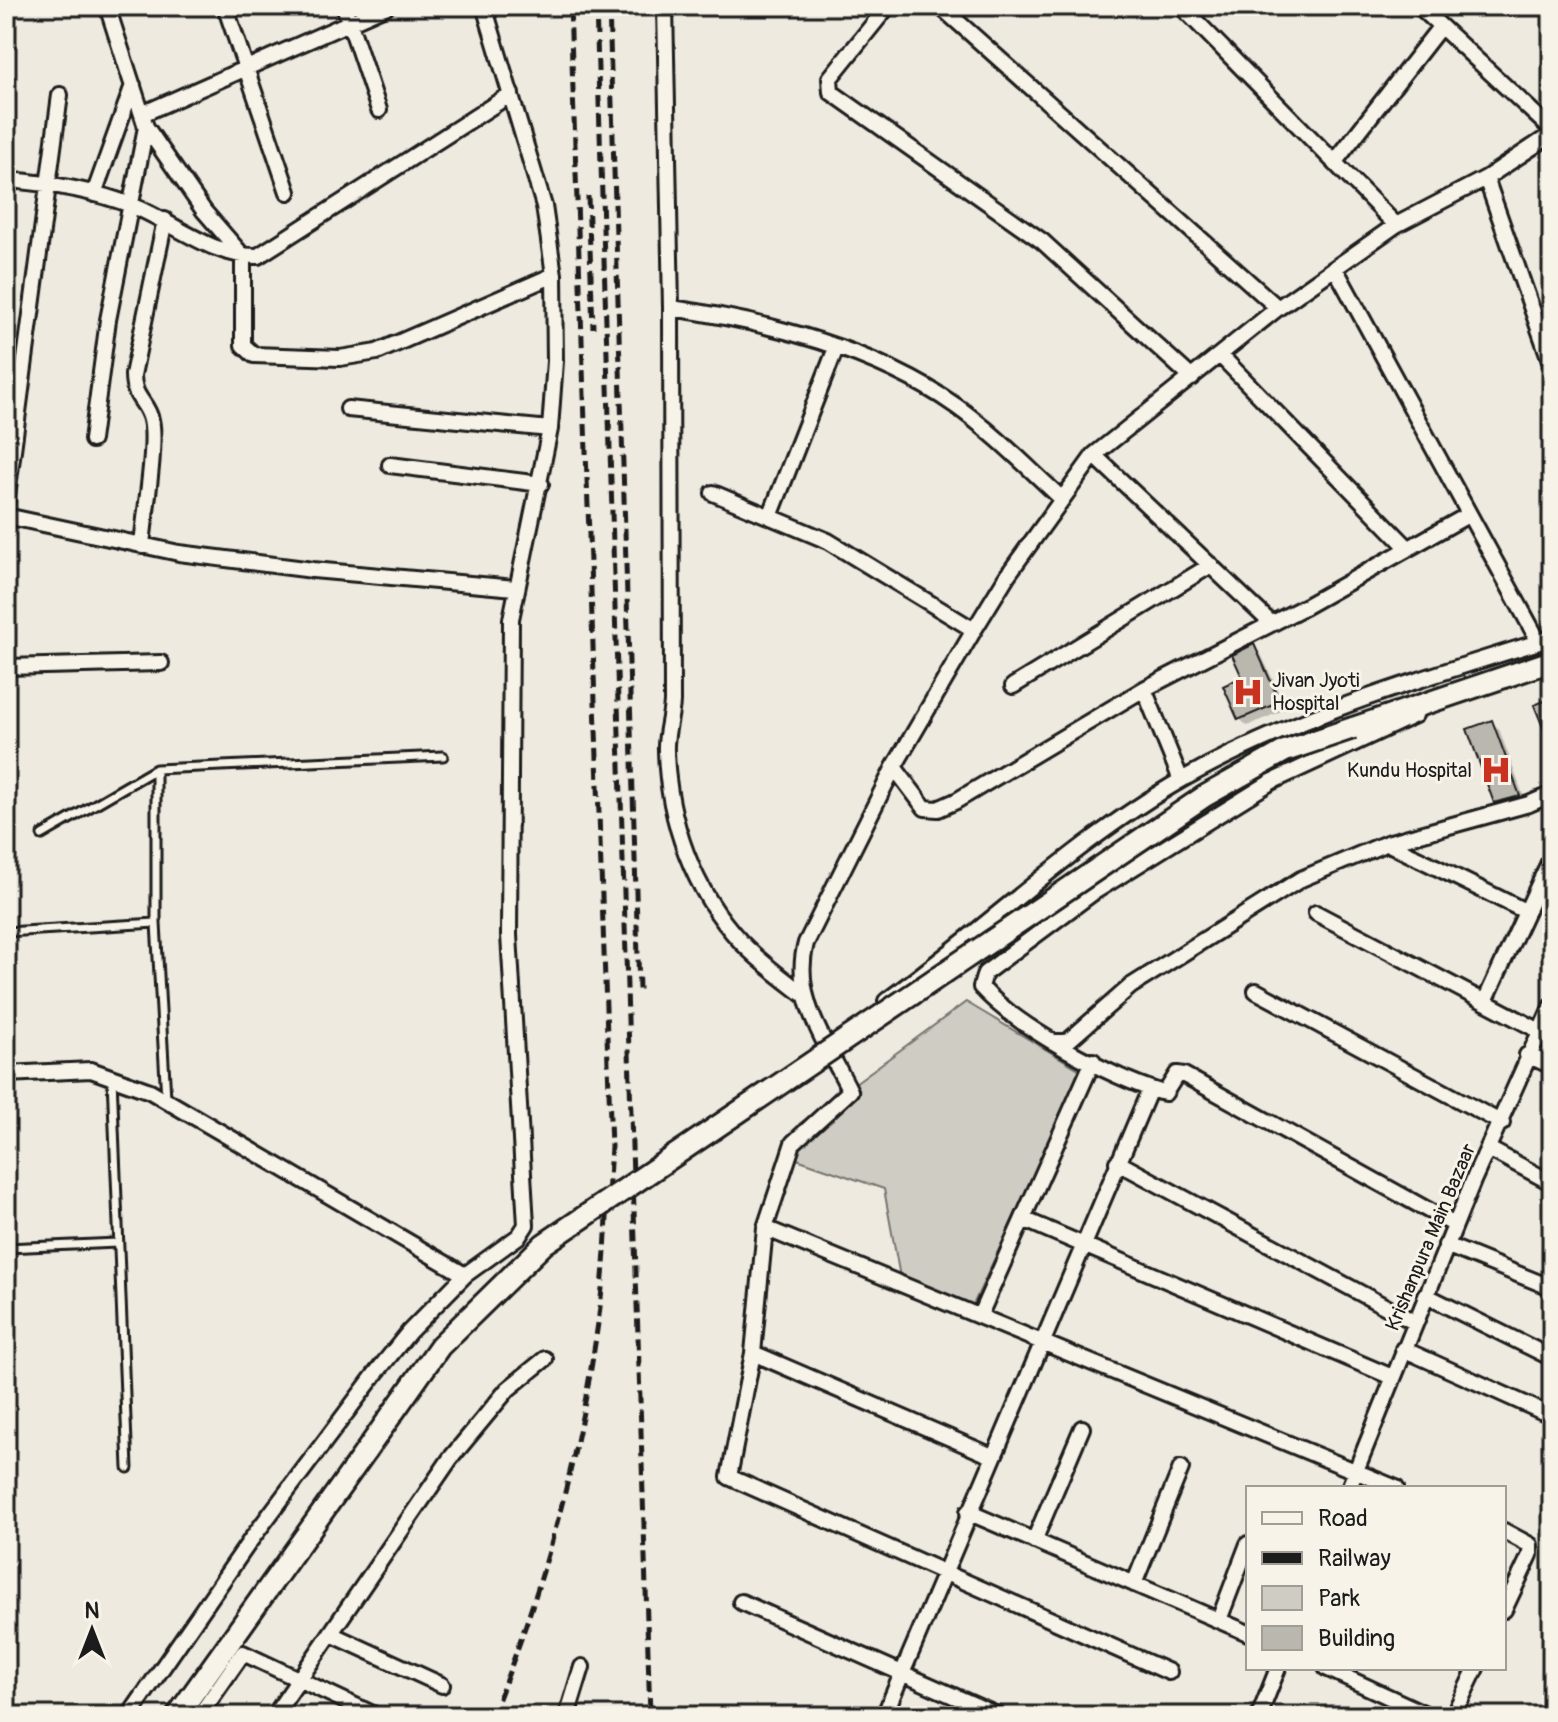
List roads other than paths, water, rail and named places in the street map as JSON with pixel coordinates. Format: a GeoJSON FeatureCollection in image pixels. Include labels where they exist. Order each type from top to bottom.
{"type":"FeatureCollection","features":[{"type":"Feature","properties":{"kind":"main road"},"geometry":{"type":"LineString","coordinates":[[177,1716],[440,1346],[544,1244],[1205,796],[1285,751],[1552,661]]}},
{"type":"Feature","properties":{"kind":"street"},"geometry":{"type":"LineString","coordinates":[[107,6],[144,120],[204,211],[243,256],[243,345],[254,355],[340,358],[377,352],[554,275]]}},
{"type":"Feature","properties":{"kind":"street"},"geometry":{"type":"LineString","coordinates":[[225,6],[288,192]]}},
{"type":"Feature","properties":{"kind":"street"},"geometry":{"type":"LineString","coordinates":[[344,6],[379,110]]}},
{"type":"Feature","properties":{"kind":"street"},"geometry":{"type":"LineString","coordinates":[[144,120],[246,69],[387,6]]}},
{"type":"Feature","properties":{"kind":"street"},"geometry":{"type":"LineString","coordinates":[[129,1716],[250,1541],[409,1332],[465,1275],[519,1236],[526,1225],[509,935],[511,619],[550,429],[555,361],[554,275],[544,206],[484,6]]}},
{"type":"Feature","properties":{"kind":"street"},"geometry":{"type":"LineString","coordinates":[[665,6],[671,308],[672,702],[665,747],[674,824],[688,858],[730,929],[750,951],[803,994]]}},
{"type":"Feature","properties":{"kind":"street"},"geometry":{"type":"LineString","coordinates":[[888,6],[830,78],[831,92],[1042,241],[1192,378]]}},
{"type":"Feature","properties":{"kind":"street"},"geometry":{"type":"LineString","coordinates":[[940,6],[1278,308]]}},
{"type":"Feature","properties":{"kind":"street"},"geometry":{"type":"LineString","coordinates":[[1181,6],[1396,225]]}},
{"type":"Feature","properties":{"kind":"street"},"geometry":{"type":"LineString","coordinates":[[1169,1672],[729,1477],[753,1353],[765,1228],[793,1143],[850,1091],[803,994],[800,962],[806,943],[894,767],[974,630],[1061,498],[1094,455],[1278,308],[1396,225],[1486,178],[1552,132],[1419,6]]}},
{"type":"Feature","properties":{"kind":"street"},"geometry":{"type":"LineString","coordinates":[[1334,163],[1440,27]]}},
{"type":"Feature","properties":{"kind":"street"},"geometry":{"type":"LineString","coordinates":[[94,194],[133,85]]}},
{"type":"Feature","properties":{"kind":"street"},"geometry":{"type":"LineString","coordinates":[[6,180],[49,183],[130,205],[227,254],[243,256],[269,251],[511,94]]}},
{"type":"Feature","properties":{"kind":"street"},"geometry":{"type":"LineString","coordinates":[[6,503],[9,462],[60,95]]}},
{"type":"Feature","properties":{"kind":"street"},"geometry":{"type":"LineString","coordinates":[[92,440],[108,320],[144,120]]}},
{"type":"Feature","properties":{"kind":"street"},"geometry":{"type":"LineString","coordinates":[[1486,178],[1552,366]]}},
{"type":"Feature","properties":{"kind":"street"},"geometry":{"type":"LineString","coordinates":[[142,546],[152,430],[147,409],[136,397],[133,375],[165,220]]}},
{"type":"Feature","properties":{"kind":"street"},"geometry":{"type":"LineString","coordinates":[[827,1043],[943,960],[1085,845],[1181,780],[1269,734],[1378,694],[1546,640],[1468,515],[1335,268]]}},
{"type":"Feature","properties":{"kind":"street"},"geometry":{"type":"LineString","coordinates":[[671,308],[747,319],[836,348],[944,398],[984,426],[1061,498]]}},
{"type":"Feature","properties":{"kind":"street"},"geometry":{"type":"LineString","coordinates":[[771,514],[836,348]]}},
{"type":"Feature","properties":{"kind":"street"},"geometry":{"type":"LineString","coordinates":[[1221,356],[1407,547]]}},
{"type":"Feature","properties":{"kind":"street"},"geometry":{"type":"LineString","coordinates":[[348,409],[550,429]]}},
{"type":"Feature","properties":{"kind":"street"},"geometry":{"type":"LineString","coordinates":[[1094,455],[1271,623]]}},
{"type":"Feature","properties":{"kind":"street"},"geometry":{"type":"LineString","coordinates":[[390,465],[541,484]]}},
{"type":"Feature","properties":{"kind":"street"},"geometry":{"type":"LineString","coordinates":[[713,493],[771,514],[854,555],[974,630]]}},
{"type":"Feature","properties":{"kind":"street"},"geometry":{"type":"LineString","coordinates":[[894,767],[919,803],[938,809],[1144,689],[1306,606],[1468,515]]}},
{"type":"Feature","properties":{"kind":"street"},"geometry":{"type":"LineString","coordinates":[[6,516],[142,546],[313,570],[515,588]]}},
{"type":"Feature","properties":{"kind":"street"},"geometry":{"type":"LineString","coordinates":[[1013,686],[1211,565]]}},
{"type":"Feature","properties":{"kind":"street"},"geometry":{"type":"LineString","coordinates":[[6,667],[161,663]]}},
{"type":"Feature","properties":{"kind":"street"},"geometry":{"type":"LineString","coordinates":[[1144,689],[1181,780]]}},
{"type":"Feature","properties":{"kind":"street"},"geometry":{"type":"LineString","coordinates":[[1449,696],[1388,729],[1271,782],[1094,892],[985,973],[981,987],[998,1006],[1054,1042],[1150,1089],[1165,1093],[1174,1077],[1184,1075],[1455,1225]]}},
{"type":"Feature","properties":{"kind":"street"},"geometry":{"type":"LineString","coordinates":[[1054,1042],[1067,1042],[1131,986],[1301,879],[1387,843],[1529,804],[1552,794]]}},
{"type":"Feature","properties":{"kind":"street"},"geometry":{"type":"LineString","coordinates":[[1387,843],[1525,911]]}},
{"type":"Feature","properties":{"kind":"street"},"geometry":{"type":"LineString","coordinates":[[1485,1001],[1552,856]]}},
{"type":"Feature","properties":{"kind":"street"},"geometry":{"type":"LineString","coordinates":[[1316,913],[1538,1030]]}},
{"type":"Feature","properties":{"kind":"street"},"geometry":{"type":"LineString","coordinates":[[1256,991],[1502,1123]]}},
{"type":"Feature","properties":{"kind":"street","name":"Krishanpura Main Bazaar"},"geometry":{"type":"LineString","coordinates":[[1350,1486],[1446,1245],[1502,1123],[1538,1030],[1552,1005]]}},
{"type":"Feature","properties":{"kind":"street"},"geometry":{"type":"LineString","coordinates":[[1527,1055],[1552,1066]]}},
{"type":"Feature","properties":{"kind":"street"},"geometry":{"type":"LineString","coordinates":[[980,1315],[1093,1061]]}},
{"type":"Feature","properties":{"kind":"street"},"geometry":{"type":"LineString","coordinates":[[6,1074],[91,1070],[166,1100],[465,1275]]}},
{"type":"Feature","properties":{"kind":"street"},"geometry":{"type":"LineString","coordinates":[[884,1716],[1041,1339],[1150,1089]]}},
{"type":"Feature","properties":{"kind":"street"},"geometry":{"type":"LineString","coordinates":[[1489,1149],[1552,1183]]}},
{"type":"Feature","properties":{"kind":"street"},"geometry":{"type":"LineString","coordinates":[[1117,1162],[1414,1322]]}},
{"type":"Feature","properties":{"kind":"street"},"geometry":{"type":"LineString","coordinates":[[1023,1219],[1392,1377]]}},
{"type":"Feature","properties":{"kind":"street"},"geometry":{"type":"LineString","coordinates":[[765,1228],[1041,1339],[1391,1486]]}},
{"type":"Feature","properties":{"kind":"street"},"geometry":{"type":"LineString","coordinates":[[1446,1245],[1552,1288]]}},
{"type":"Feature","properties":{"kind":"street"},"geometry":{"type":"LineString","coordinates":[[1425,1295],[1552,1358]]}},
{"type":"Feature","properties":{"kind":"street"},"geometry":{"type":"LineString","coordinates":[[1403,1349],[1552,1416]]}},
{"type":"Feature","properties":{"kind":"street"},"geometry":{"type":"LineString","coordinates":[[753,1353],[992,1456]]}},
{"type":"Feature","properties":{"kind":"street"},"geometry":{"type":"LineString","coordinates":[[274,1716],[450,1459],[508,1389],[545,1359]]}},
{"type":"Feature","properties":{"kind":"street"},"geometry":{"type":"LineString","coordinates":[[1034,1541],[1082,1428]]}},
{"type":"Feature","properties":{"kind":"street"},"geometry":{"type":"LineString","coordinates":[[1134,1584],[1181,1468]]}},
{"type":"Feature","properties":{"kind":"street"},"geometry":{"type":"LineString","coordinates":[[968,1512],[1246,1632]]}},
{"type":"Feature","properties":{"kind":"street"},"geometry":{"type":"LineString","coordinates":[[1506,1532],[1530,1545],[1530,1555],[1506,1606]]}},
{"type":"Feature","properties":{"kind":"street"},"geometry":{"type":"LineString","coordinates":[[1219,1620],[1246,1549]]}},
{"type":"Feature","properties":{"kind":"street"},"geometry":{"type":"LineString","coordinates":[[741,1602],[999,1716]]}},
{"type":"Feature","properties":{"kind":"street"},"geometry":{"type":"LineString","coordinates":[[331,1634],[442,1685]]}},
{"type":"Feature","properties":{"kind":"street"},"geometry":{"type":"LineString","coordinates":[[199,1716],[243,1653],[377,1716]]}},
{"type":"Feature","properties":{"kind":"street"},"geometry":{"type":"LineString","coordinates":[[567,1716],[582,1667]]}},
{"type":"Feature","properties":{"kind":"street"},"geometry":{"type":"LineString","coordinates":[[1259,1716],[1277,1670]]}},
{"type":"Feature","properties":{"kind":"street"},"geometry":{"type":"LineString","coordinates":[[1330,1670],[1430,1716]]}},
{"type":"Feature","properties":{"kind":"street"},"geometry":{"type":"LineString","coordinates":[[1453,1716],[1475,1670]]}},
{"type":"Feature","properties":{"kind":"lane"},"geometry":{"type":"LineString","coordinates":[[42,835],[156,769],[443,756]]}},
{"type":"Feature","properties":{"kind":"lane"},"geometry":{"type":"LineString","coordinates":[[156,769],[156,923],[166,1100]]}},
{"type":"Feature","properties":{"kind":"lane"},"geometry":{"type":"LineString","coordinates":[[6,932],[156,923]]}},
{"type":"Feature","properties":{"kind":"lane"},"geometry":{"type":"LineString","coordinates":[[112,1078],[128,1468]]}},
{"type":"Feature","properties":{"kind":"lane"},"geometry":{"type":"LineString","coordinates":[[6,1248],[117,1243]]}},
{"type":"Feature","properties":{"kind":"railway"},"geometry":{"type":"LineString","coordinates":[[492,1716],[543,1572],[581,1424],[601,1301],[611,1147],[570,6]]}},
{"type":"Feature","properties":{"kind":"railway"},"geometry":{"type":"LineString","coordinates":[[596,6],[650,1716]]}},
{"type":"Feature","properties":{"kind":"railway"},"geometry":{"type":"LineString","coordinates":[[609,6],[639,990]]}},
{"type":"Feature","properties":{"kind":"railway"},"geometry":{"type":"LineString","coordinates":[[588,196],[593,328]]}},
{"type":"Feature","properties":{"kind":"place","name":"Jivan Jyoti Hospital"},"geometry":{"type":"Point","coordinates":[1248,692]}},
{"type":"Feature","properties":{"kind":"place","name":"Kundu Hospital"},"geometry":{"type":"Point","coordinates":[1496,770]}}]}
